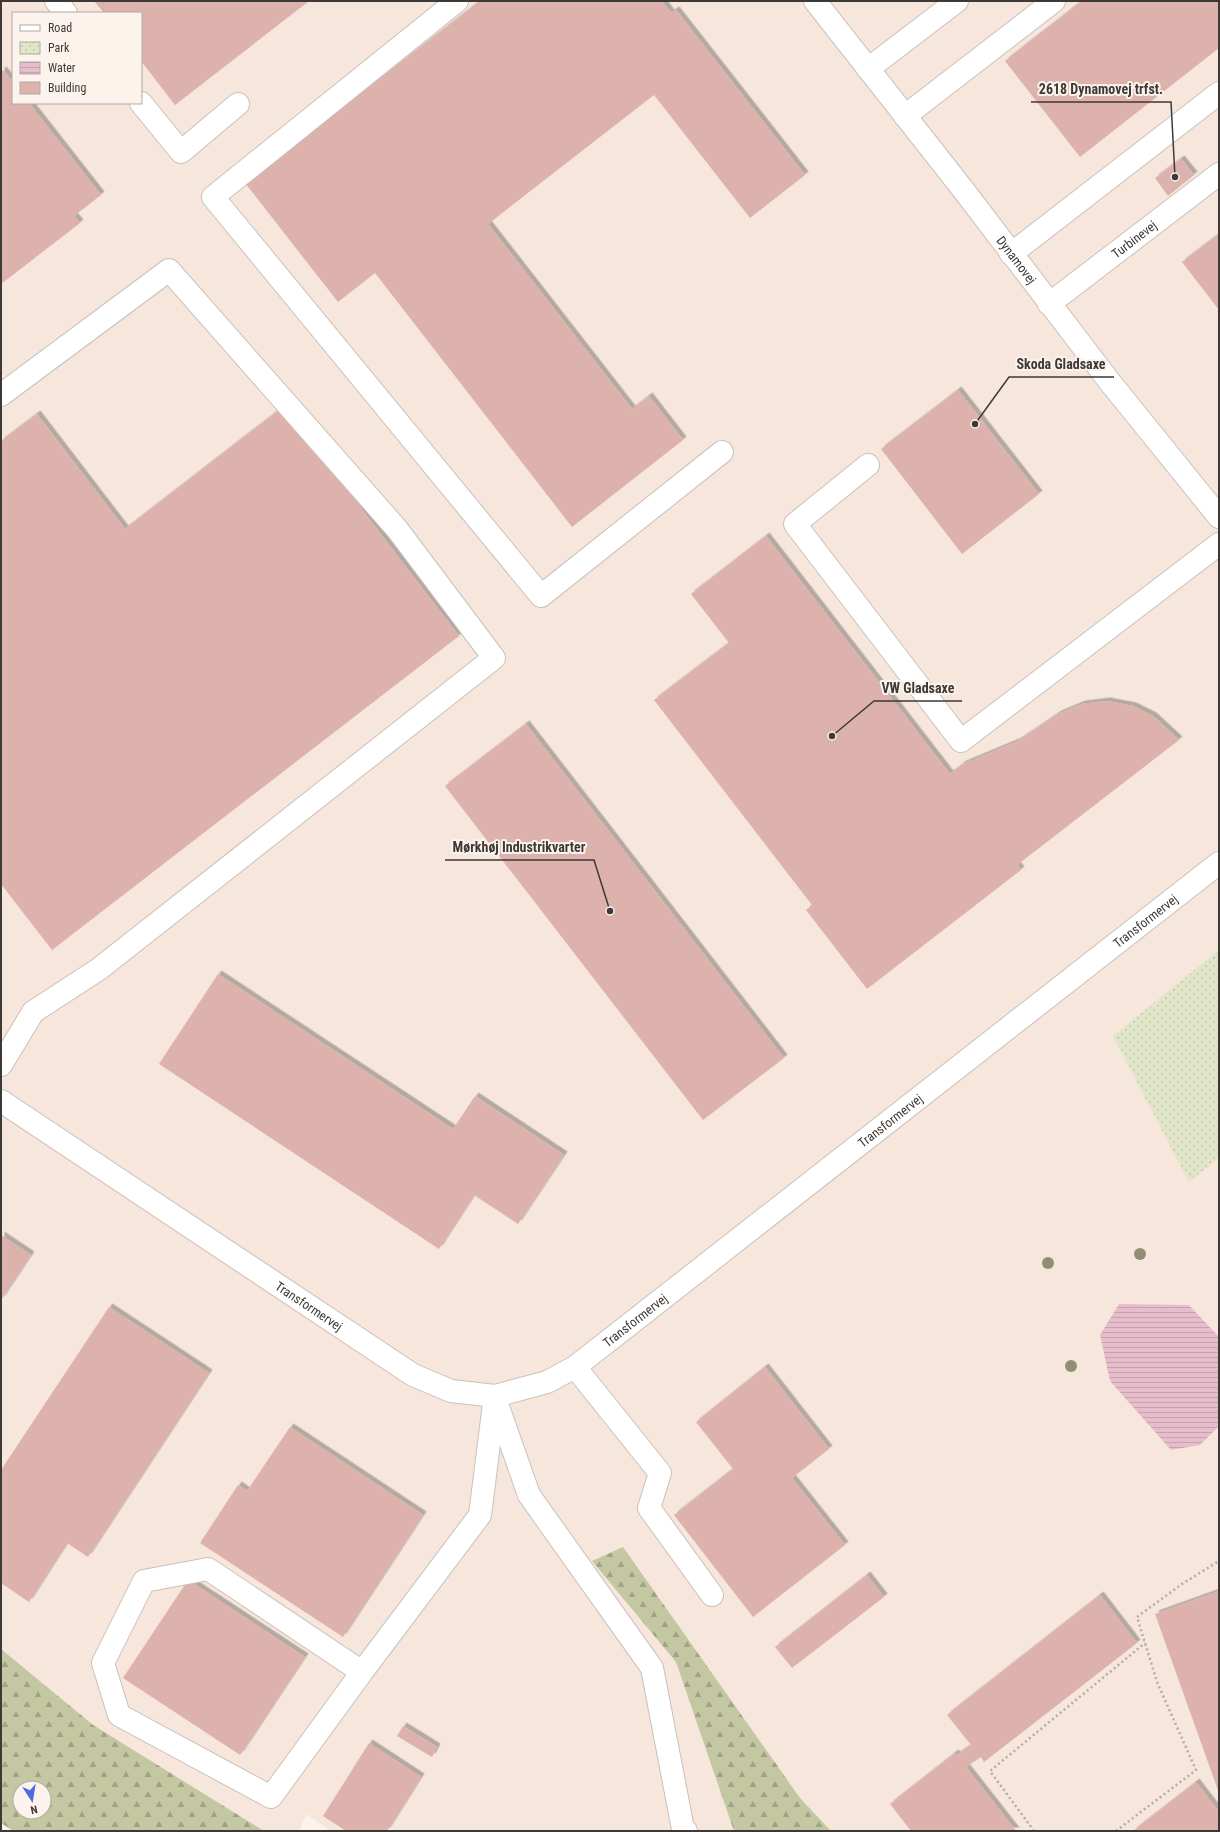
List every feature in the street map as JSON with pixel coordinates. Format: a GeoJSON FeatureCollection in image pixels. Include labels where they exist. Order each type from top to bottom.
{"type":"FeatureCollection","features":[{"type":"Feature","properties":{"kind":"street"},"geometry":{"type":"LineString","coordinates":[[56,1],[65,12]]}},
{"type":"Feature","properties":{"kind":"street"},"geometry":{"type":"LineString","coordinates":[[457,1],[213,197],[541,596],[722,452]]}},
{"type":"Feature","properties":{"kind":"street","name":"Dynamovej"},"geometry":{"type":"LineString","coordinates":[[815,1],[1109,381],[1219,517]]}},
{"type":"Feature","properties":{"kind":"street"},"geometry":{"type":"LineString","coordinates":[[868,69],[957,1]]}},
{"type":"Feature","properties":{"kind":"street"},"geometry":{"type":"LineString","coordinates":[[905,116],[1054,1]]}},
{"type":"Feature","properties":{"kind":"street"},"geometry":{"type":"LineString","coordinates":[[1011,254],[1219,93]]}},
{"type":"Feature","properties":{"kind":"street"},"geometry":{"type":"LineString","coordinates":[[142,104],[181,152],[238,104]]}},
{"type":"Feature","properties":{"kind":"street","name":"Turbinevej"},"geometry":{"type":"LineString","coordinates":[[1049,304],[1219,174]]}},
{"type":"Feature","properties":{"kind":"street"},"geometry":{"type":"LineString","coordinates":[[1,395],[169,270],[397,529],[494,658],[99,968],[33,1012],[1,1066]]}},
{"type":"Feature","properties":{"kind":"street"},"geometry":{"type":"LineString","coordinates":[[868,465],[795,524],[961,740],[1219,544]]}},
{"type":"Feature","properties":{"kind":"street","name":"Transformervej"},"geometry":{"type":"LineString","coordinates":[[1,1102],[413,1375],[451,1391],[494,1396],[547,1382],[575,1367],[1219,863]]}},
{"type":"Feature","properties":{"kind":"street"},"geometry":{"type":"LineString","coordinates":[[575,1367],[660,1473],[649,1508],[712,1595]]}},
{"type":"Feature","properties":{"kind":"street"},"geometry":{"type":"LineString","coordinates":[[362,1672],[208,1569],[144,1581],[103,1663],[119,1715],[271,1797],[362,1672],[480,1515],[494,1396]]}},
{"type":"Feature","properties":{"kind":"street"},"geometry":{"type":"LineString","coordinates":[[494,1396],[529,1495],[652,1668],[683,1829],[686,1831]]}},
{"type":"Feature","properties":{"kind":"path"},"geometry":{"type":"LineString","coordinates":[[1116,1831],[1196,1770],[1157,1682],[1138,1617],[1182,1584],[1219,1561]]}},
{"type":"Feature","properties":{"kind":"path"},"geometry":{"type":"LineString","coordinates":[[1034,1831],[990,1771],[1145,1643]]}},
{"type":"Feature","properties":{"kind":"shaded area"},"geometry":{"type":"Polygon","coordinates":[[[1,1],[1219,1],[1219,1831],[331,1831],[306,1814],[299,1831],[194,1831],[1,1718],[1,1]]]}},
{"type":"Feature","properties":{"kind":"green space"},"geometry":{"type":"Polygon","coordinates":[[[1219,950],[1219,1158],[1189,1182],[1113,1036],[1219,950]]]}},
{"type":"Feature","properties":{"kind":"green space"},"geometry":{"type":"Polygon","coordinates":[[[623,1547],[800,1798],[831,1831],[734,1831],[676,1662],[592,1561],[623,1547]]]}},
{"type":"Feature","properties":{"kind":"green space"},"geometry":{"type":"Polygon","coordinates":[[[1,1649],[93,1725],[264,1831],[13,1831],[1,1823],[1,1649]]]}},
{"type":"Feature","properties":{"kind":"water"},"geometry":{"type":"Polygon","coordinates":[[[1119,1304],[1189,1305],[1219,1337],[1219,1426],[1200,1445],[1171,1450],[1110,1381],[1100,1335],[1119,1304]]]}},
{"type":"Feature","properties":{"kind":"building"},"geometry":{"type":"Polygon","coordinates":[[[94,1],[309,1],[175,105],[142,62],[142,12],[103,12],[94,1]]]}},
{"type":"Feature","properties":{"kind":"building"},"geometry":{"type":"Polygon","coordinates":[[[480,1],[662,1],[671,13],[676,10],[805,175],[750,218],[654,95],[488,224],[632,409],[649,396],[683,440],[572,527],[375,273],[338,302],[245,183],[480,1]]]}},
{"type":"Feature","properties":{"kind":"building"},"geometry":{"type":"Polygon","coordinates":[[[1082,1],[1219,1],[1219,48],[1080,157],[1005,61],[1082,1]]]}},
{"type":"Feature","properties":{"kind":"building"},"geometry":{"type":"Polygon","coordinates":[[[3,70],[12,81],[12,104],[30,104],[101,195],[74,216],[80,223],[1,284],[1,72],[3,70]]]}},
{"type":"Feature","properties":{"kind":"building"},"geometry":{"type":"Polygon","coordinates":[[[1181,159],[1194,175],[1168,196],[1155,178],[1181,159]]]}},
{"type":"Feature","properties":{"kind":"building"},"geometry":{"type":"Polygon","coordinates":[[[1219,234],[1219,310],[1182,262],[1219,234]]]}},
{"type":"Feature","properties":{"kind":"building"},"geometry":{"type":"Polygon","coordinates":[[[958,390],[1039,494],[962,554],[881,449],[958,390]]]}},
{"type":"Feature","properties":{"kind":"building"},"geometry":{"type":"Polygon","coordinates":[[[283,407],[459,636],[52,950],[1,884],[1,441],[37,414],[125,529],[283,407]]]}},
{"type":"Feature","properties":{"kind":"building"},"geometry":{"type":"Polygon","coordinates":[[[766,536],[950,774],[963,764],[1018,741],[1058,714],[1082,704],[1107,701],[1133,706],[1153,716],[1179,740],[1017,865],[1021,870],[867,989],[806,910],[812,905],[654,700],[729,643],[691,594],[766,536]]]}},
{"type":"Feature","properties":{"kind":"building"},"geometry":{"type":"Polygon","coordinates":[[[526,724],[784,1058],[703,1120],[445,786],[526,724]]]}},
{"type":"Feature","properties":{"kind":"building"},"geometry":{"type":"Polygon","coordinates":[[[218,974],[453,1129],[475,1096],[564,1155],[518,1224],[474,1195],[439,1249],[159,1064],[218,974]]]}},
{"type":"Feature","properties":{"kind":"building"},"geometry":{"type":"Polygon","coordinates":[[[1,1235],[31,1255],[1,1300],[1,1235]]]}},
{"type":"Feature","properties":{"kind":"building"},"geometry":{"type":"Polygon","coordinates":[[[109,1307],[209,1373],[88,1557],[67,1543],[29,1602],[1,1583],[1,1470],[109,1307]]]}},
{"type":"Feature","properties":{"kind":"building"},"geometry":{"type":"Polygon","coordinates":[[[765,1367],[829,1449],[792,1478],[845,1545],[753,1617],[674,1515],[733,1469],[696,1422],[765,1367]]]}},
{"type":"Feature","properties":{"kind":"building"},"geometry":{"type":"Polygon","coordinates":[[[290,1427],[423,1515],[343,1637],[200,1543],[238,1485],[247,1491],[290,1427]]]}},
{"type":"Feature","properties":{"kind":"building"},"geometry":{"type":"Polygon","coordinates":[[[867,1575],[884,1597],[792,1668],[775,1647],[867,1575]]]}},
{"type":"Feature","properties":{"kind":"building"},"geometry":{"type":"Polygon","coordinates":[[[188,1580],[305,1657],[240,1755],[123,1678],[188,1580]]]}},
{"type":"Feature","properties":{"kind":"building"},"geometry":{"type":"Polygon","coordinates":[[[1219,1591],[1219,1793],[1155,1614],[1219,1591]]]}},
{"type":"Feature","properties":{"kind":"building"},"geometry":{"type":"Polygon","coordinates":[[[1100,1595],[1137,1643],[984,1762],[981,1757],[966,1767],[1016,1831],[911,1831],[890,1804],[955,1753],[957,1755],[971,1745],[947,1715],[1100,1595]]]}},
{"type":"Feature","properties":{"kind":"building"},"geometry":{"type":"Polygon","coordinates":[[[403,1726],[437,1747],[432,1757],[397,1736],[403,1726]]]}},
{"type":"Feature","properties":{"kind":"building"},"geometry":{"type":"Polygon","coordinates":[[[369,1743],[421,1777],[387,1831],[346,1831],[323,1816],[369,1743]]]}},
{"type":"Feature","properties":{"kind":"building"},"geometry":{"type":"Polygon","coordinates":[[[1196,1782],[1219,1812],[1219,1831],[1133,1831],[1196,1782]]]}},
{"type":"Feature","properties":{"kind":"place","name":"2618 Dynamovej trfst."},"geometry":{"type":"Point","coordinates":[1175,177]}},
{"type":"Feature","properties":{"kind":"place","name":"Skoda Gladsaxe"},"geometry":{"type":"Point","coordinates":[975,424]}},
{"type":"Feature","properties":{"kind":"place","name":"VW Gladsaxe"},"geometry":{"type":"Point","coordinates":[832,736]}},
{"type":"Feature","properties":{"kind":"place","name":"Mørkhøj Industrikvarter"},"geometry":{"type":"Point","coordinates":[610,911]}}]}
